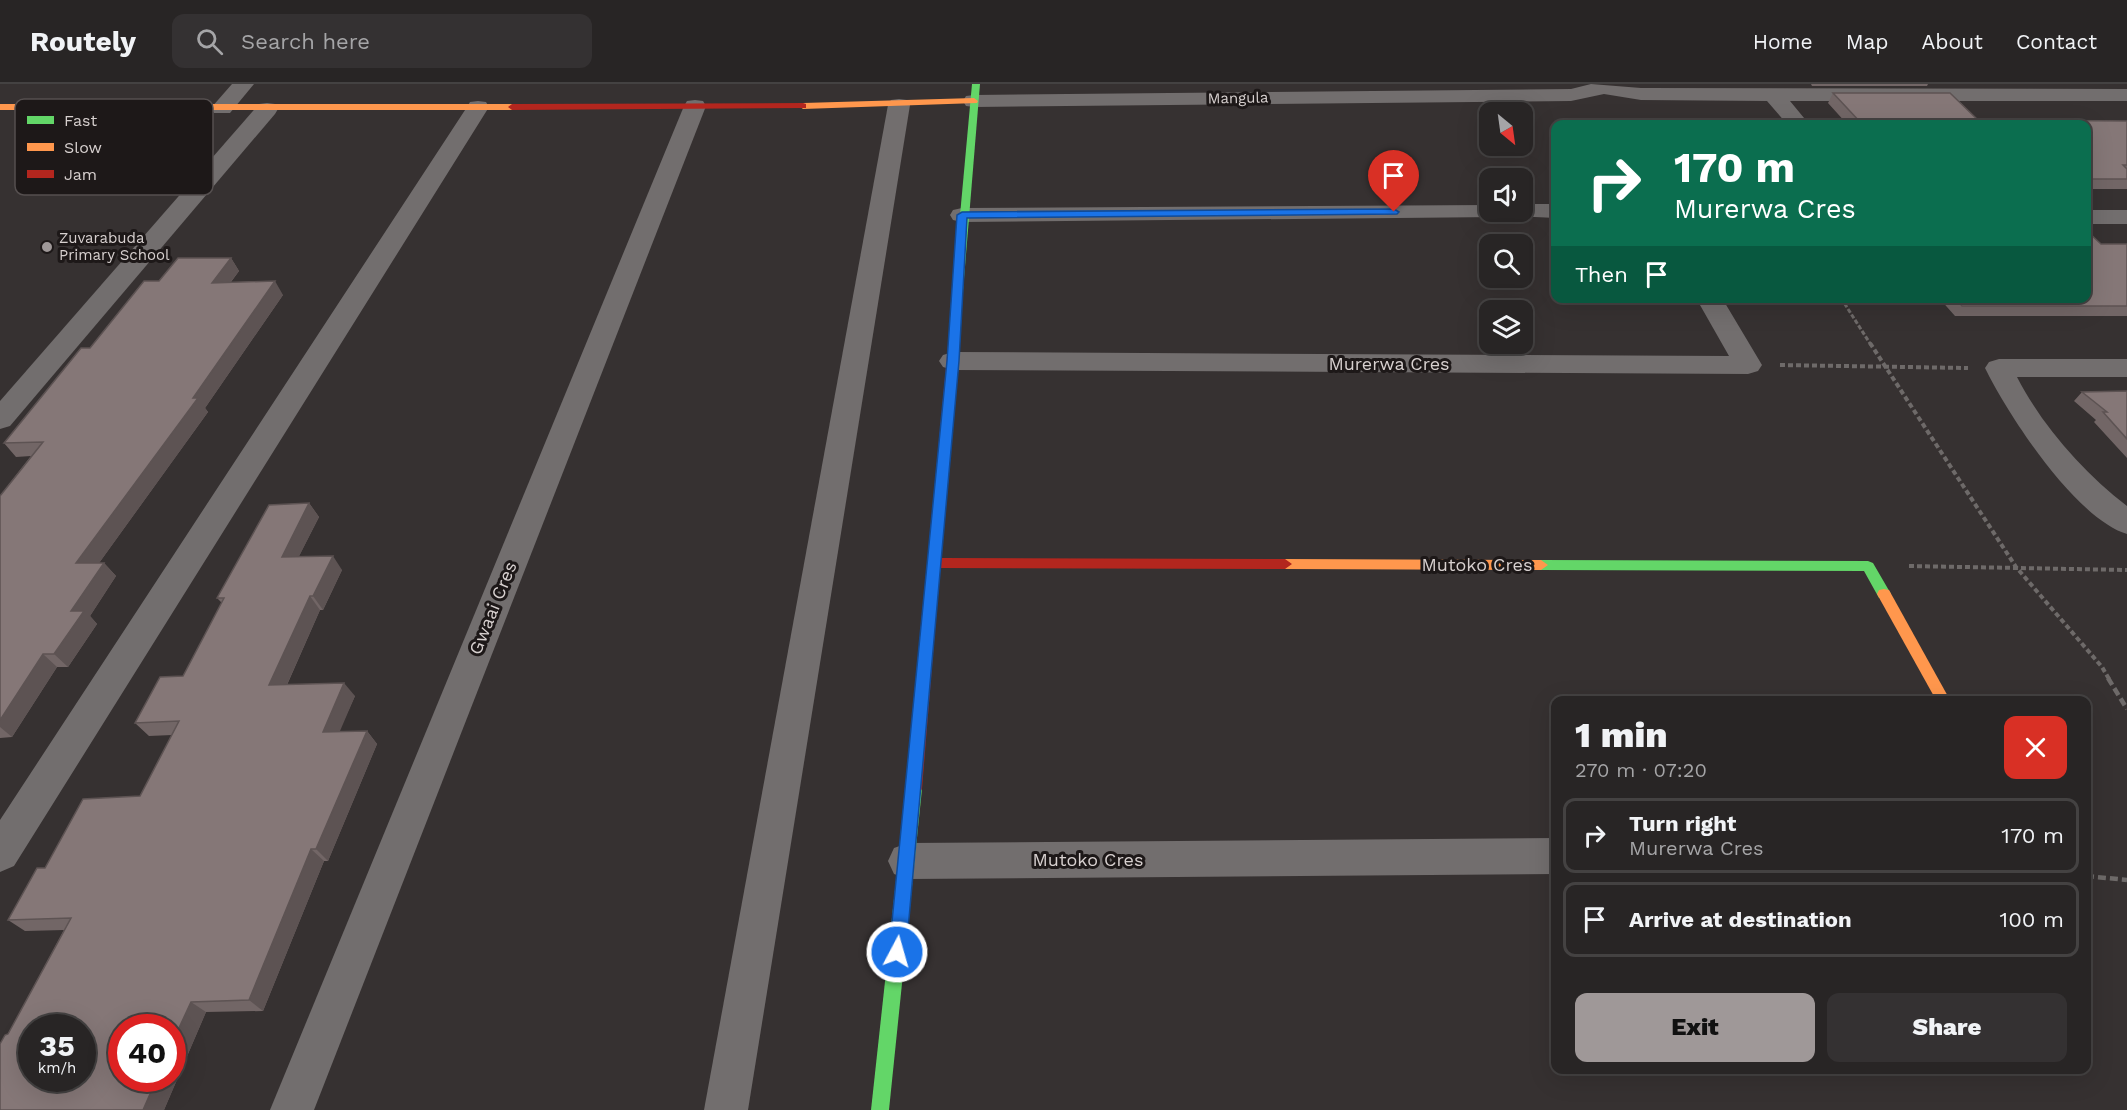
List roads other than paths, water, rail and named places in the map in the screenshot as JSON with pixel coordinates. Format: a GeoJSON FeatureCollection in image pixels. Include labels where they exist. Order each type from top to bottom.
{"type":"FeatureCollection","features":[{"type":"Feature","properties":{"kind":"street"},"geometry":{"type":"LineString","coordinates":[[222,108],[243,84]]}},
{"type":"Feature","properties":{"kind":"street","name":"Mangula"},"geometry":{"type":"LineString","coordinates":[[975,93],[1571,94],[1603,86],[1641,94],[2127,95]]}},
{"type":"Feature","properties":{"kind":"street"},"geometry":{"type":"LineString","coordinates":[[213,108],[899,105],[975,93],[962,215],[953,361],[933,563],[908,861],[880,1110]]}},
{"type":"Feature","properties":{"kind":"street"},"geometry":{"type":"LineString","coordinates":[[1773,95],[1795,120]]}},
{"type":"Feature","properties":{"kind":"street"},"geometry":{"type":"LineString","coordinates":[[726,1110],[899,105]]}},
{"type":"Feature","properties":{"kind":"street"},"geometry":{"type":"LineString","coordinates":[[0,106],[15,106]]}},
{"type":"Feature","properties":{"kind":"street","name":"Gwaai Cres"},"geometry":{"type":"LineString","coordinates":[[292,1110],[695,106]]}},
{"type":"Feature","properties":{"kind":"street"},"geometry":{"type":"LineString","coordinates":[[0,854],[478,107]]}},
{"type":"Feature","properties":{"kind":"street"},"geometry":{"type":"LineString","coordinates":[[213,172],[267,109]]}},
{"type":"Feature","properties":{"kind":"street"},"geometry":{"type":"LineString","coordinates":[[0,419],[193,195]]}},
{"type":"Feature","properties":{"kind":"street"},"geometry":{"type":"LineString","coordinates":[[1533,211],[1551,211]]}},
{"type":"Feature","properties":{"kind":"street"},"geometry":{"type":"LineString","coordinates":[[962,215],[1479,212]]}},
{"type":"Feature","properties":{"kind":"street"},"geometry":{"type":"LineString","coordinates":[[2091,217],[2127,217]]}},
{"type":"Feature","properties":{"kind":"street","name":"Murerwa Cres"},"geometry":{"type":"LineString","coordinates":[[953,361],[1748,365],[1712,303]]}},
{"type":"Feature","properties":{"kind":"street"},"geometry":{"type":"LineString","coordinates":[[2127,368],[1999,368],[2004,381],[2052,451],[2111,511],[2127,523]]}},
{"type":"Feature","properties":{"kind":"street","name":"Mutoko Cres"},"geometry":{"type":"LineString","coordinates":[[933,563],[1868,566],[1941,696]]}},
{"type":"Feature","properties":{"kind":"street","name":"Mutoko Cres"},"geometry":{"type":"LineString","coordinates":[[908,861],[1551,856]]}},
{"type":"Feature","properties":{"kind":"place","name":"Zuvarabuda Primary School"},"geometry":{"type":"Point","coordinates":[47,247]}}]}
